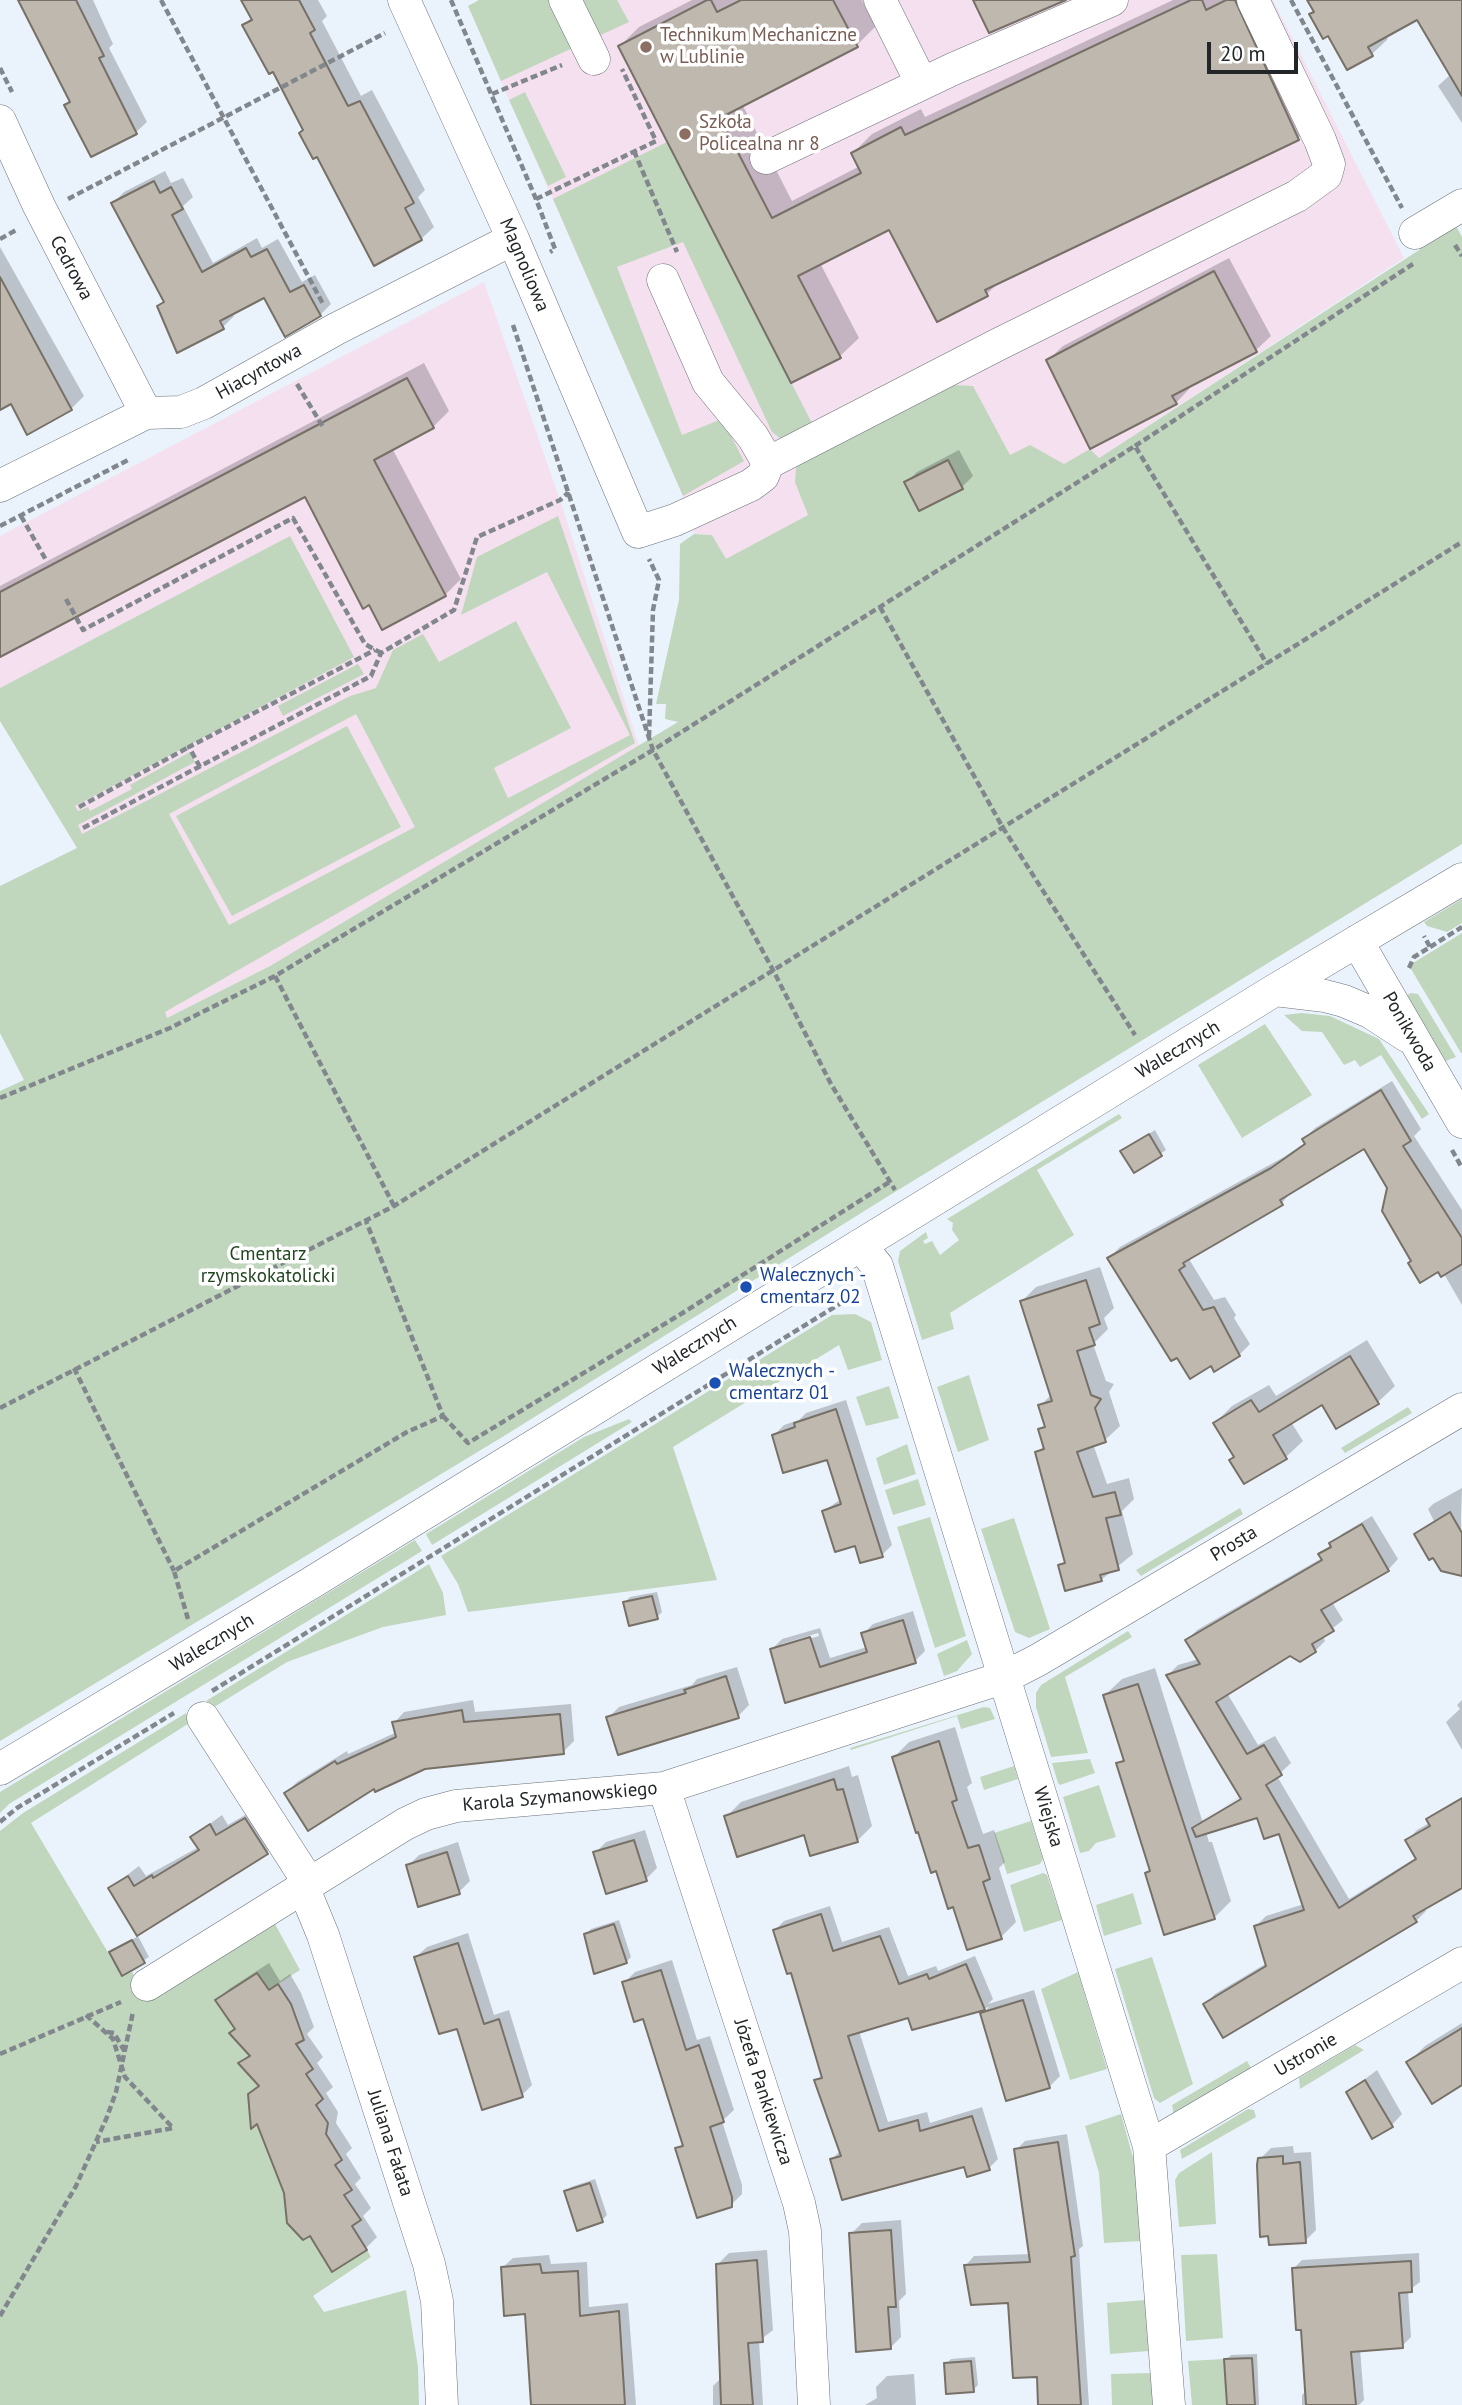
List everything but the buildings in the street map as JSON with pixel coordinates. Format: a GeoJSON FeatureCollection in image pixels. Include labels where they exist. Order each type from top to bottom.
{"type":"FeatureCollection","features":[{"type":"Feature","properties":{"kind":"street"},"geometry":{"type":"LineString","coordinates":[[565,0],[592,56]]}},
{"type":"Feature","properties":{"kind":"street"},"geometry":{"type":"LineString","coordinates":[[880,0],[922,84]]}},
{"type":"Feature","properties":{"kind":"street"},"geometry":{"type":"LineString","coordinates":[[766,158],[922,84],[1112,0]]}},
{"type":"Feature","properties":{"kind":"street"},"geometry":{"type":"LineString","coordinates":[[638,532],[676,520],[751,485],[763,476],[768,463],[997,345],[1297,196],[1326,175],[1329,164],[1320,141],[1253,0]]}},
{"type":"Feature","properties":{"kind":"street","name":"Magnoliowa"},"geometry":{"type":"LineString","coordinates":[[409,10],[513,239],[638,532]]}},
{"type":"Feature","properties":{"kind":"street","name":"Cedrowa"},"geometry":{"type":"LineString","coordinates":[[0,121],[59,247],[146,413]]}},
{"type":"Feature","properties":{"kind":"street"},"geometry":{"type":"LineString","coordinates":[[1416,247],[1459,216]]}},
{"type":"Feature","properties":{"kind":"street","name":"Hiacyntowa"},"geometry":{"type":"LineString","coordinates":[[0,486],[146,413],[181,412],[204,403],[336,329],[513,239]]}},
{"type":"Feature","properties":{"kind":"street"},"geometry":{"type":"LineString","coordinates":[[663,280],[708,382],[753,437],[768,463]]}},
{"type":"Feature","properties":{"kind":"street","name":"Walecznych"},"geometry":{"type":"LineString","coordinates":[[0,1769],[311,1583],[1275,990],[1462,880]]}},
{"type":"Feature","properties":{"kind":"street","name":"Ponikwoda"},"geometry":{"type":"LineString","coordinates":[[1357,941],[1462,1122]]}},
{"type":"Feature","properties":{"kind":"street"},"geometry":{"type":"LineString","coordinates":[[1275,990],[1344,1001],[1370,1012],[1411,1038]]}},
{"type":"Feature","properties":{"kind":"street","name":"Wiejska"},"geometry":{"type":"LineString","coordinates":[[860,1245],[877,1266],[1149,2146],[1168,2405]]}},
{"type":"Feature","properties":{"kind":"street","name":"Prosta"},"geometry":{"type":"LineString","coordinates":[[1004,1677],[1038,1660],[1462,1409]]}},
{"type":"Feature","properties":{"kind":"street","name":"Karola Szymanowskiego"},"geometry":{"type":"LineString","coordinates":[[143,1990],[303,1880],[426,1814],[456,1806],[664,1788],[1004,1677]]}},
{"type":"Feature","properties":{"kind":"street","name":"Juliana Fałata"},"geometry":{"type":"LineString","coordinates":[[193,1714],[303,1880],[323,1935],[429,2264],[438,2301],[442,2405]]}},
{"type":"Feature","properties":{"kind":"street","name":"Józefa Pankiewicza"},"geometry":{"type":"LineString","coordinates":[[664,1788],[799,2203],[805,2231],[814,2405]]}},
{"type":"Feature","properties":{"kind":"street","name":"Ustronie"},"geometry":{"type":"LineString","coordinates":[[1149,2146],[1462,1964]]}},
{"type":"Feature","properties":{"kind":"path"},"geometry":{"type":"LineString","coordinates":[[161,0],[336,329]]}},
{"type":"Feature","properties":{"kind":"path"},"geometry":{"type":"LineString","coordinates":[[0,1098],[170,1028],[275,976],[653,750],[1135,446],[1416,247],[1291,0]]}},
{"type":"Feature","properties":{"kind":"path"},"geometry":{"type":"LineString","coordinates":[[65,201],[224,118],[409,10]]}},
{"type":"Feature","properties":{"kind":"path"},"geometry":{"type":"LineString","coordinates":[[492,94],[592,56],[610,45],[656,141],[536,199]]}},
{"type":"Feature","properties":{"kind":"path"},"geometry":{"type":"LineString","coordinates":[[634,151],[679,251],[656,262],[663,280]]}},
{"type":"Feature","properties":{"kind":"path"},"geometry":{"type":"LineString","coordinates":[[1459,216],[1462,256]]}},
{"type":"Feature","properties":{"kind":"path"},"geometry":{"type":"LineString","coordinates":[[509,314],[649,741],[774,970],[831,1084],[899,1197]]}},
{"type":"Feature","properties":{"kind":"path"},"geometry":{"type":"LineString","coordinates":[[292,374],[323,427]]}},
{"type":"Feature","properties":{"kind":"path"},"geometry":{"type":"LineString","coordinates":[[1135,446],[1268,664]]}},
{"type":"Feature","properties":{"kind":"path"},"geometry":{"type":"LineString","coordinates":[[0,526],[132,458]]}},
{"type":"Feature","properties":{"kind":"path"},"geometry":{"type":"LineString","coordinates":[[83,828],[371,676],[381,653],[454,610],[477,537],[560,500],[569,492]]}},
{"type":"Feature","properties":{"kind":"path"},"geometry":{"type":"LineString","coordinates":[[21,516],[46,560]]}},
{"type":"Feature","properties":{"kind":"path"},"geometry":{"type":"LineString","coordinates":[[66,599],[83,630],[293,518],[365,644],[381,653]]}},
{"type":"Feature","properties":{"kind":"path"},"geometry":{"type":"LineString","coordinates":[[638,532],[659,580],[653,610],[649,741]]}},
{"type":"Feature","properties":{"kind":"path"},"geometry":{"type":"LineString","coordinates":[[0,1408],[394,1206],[1462,542]]}},
{"type":"Feature","properties":{"kind":"path"},"geometry":{"type":"LineString","coordinates":[[880,607],[1003,828],[1135,1035]]}},
{"type":"Feature","properties":{"kind":"path"},"geometry":{"type":"LineString","coordinates":[[79,807],[375,650]]}},
{"type":"Feature","properties":{"kind":"path"},"geometry":{"type":"LineString","coordinates":[[189,747],[200,767]]}},
{"type":"Feature","properties":{"kind":"path"},"geometry":{"type":"LineString","coordinates":[[1407,971],[1415,957],[1462,927]]}},
{"type":"Feature","properties":{"kind":"path"},"geometry":{"type":"LineString","coordinates":[[1420,930],[1430,947]]}},
{"type":"Feature","properties":{"kind":"path"},"geometry":{"type":"LineString","coordinates":[[275,976],[394,1206]]}},
{"type":"Feature","properties":{"kind":"path"},"geometry":{"type":"LineString","coordinates":[[366,1221],[443,1416],[468,1443],[681,1314],[891,1181]]}},
{"type":"Feature","properties":{"kind":"path"},"geometry":{"type":"LineString","coordinates":[[850,1302],[863,1307]]}},
{"type":"Feature","properties":{"kind":"path"},"geometry":{"type":"LineString","coordinates":[[74,1368],[174,1571],[189,1619],[177,1626]]}},
{"type":"Feature","properties":{"kind":"path"},"geometry":{"type":"LineString","coordinates":[[174,1571],[407,1433],[443,1416]]}},
{"type":"Feature","properties":{"kind":"path"},"geometry":{"type":"LineString","coordinates":[[0,1822],[17,1808],[193,1714]]}},
{"type":"Feature","properties":{"kind":"path"},"geometry":{"type":"LineString","coordinates":[[0,2054],[143,1990]]}},
{"type":"Feature","properties":{"kind":"path"},"geometry":{"type":"LineString","coordinates":[[0,2316],[76,2186],[107,2117],[143,1990]]}},
{"type":"Feature","properties":{"kind":"path"},"geometry":{"type":"LineString","coordinates":[[86,2015],[113,2039],[125,2077],[173,2128],[112,2137],[95,2143]]}},
{"type":"Feature","properties":{"kind":"path"},"geometry":{"type":"LineString","coordinates":[[106,2032],[114,2033],[125,2052]]}},
{"type":"Feature","properties":{"kind":"shaded area"},"geometry":{"type":"Polygon","coordinates":[[[479,0],[1273,0],[1404,258],[1099,458],[765,667],[712,535],[694,534],[683,496],[468,6],[479,0]]]}},
{"type":"Feature","properties":{"kind":"shaded area"},"geometry":{"type":"Polygon","coordinates":[[[484,282],[560,500],[639,746],[270,966],[167,1018],[77,848],[0,721],[0,536],[484,282]]]}},
{"type":"Feature","properties":{"kind":"green space"},"geometry":{"type":"Polygon","coordinates":[[[479,0],[617,0],[629,22],[501,81],[468,6],[479,0]]]}},
{"type":"Feature","properties":{"kind":"green space"},"geometry":{"type":"Polygon","coordinates":[[[525,92],[566,177],[548,186],[509,100],[525,92]]]}},
{"type":"Feature","properties":{"kind":"green space"},"geometry":{"type":"Polygon","coordinates":[[[667,142],[812,423],[781,439],[772,432],[683,242],[617,267],[682,435],[722,419],[744,461],[683,496],[553,199],[667,142]]]}},
{"type":"Feature","properties":{"kind":"green space","name":"Cmentarz rzymskokatolicki"},"geometry":{"type":"Polygon","coordinates":[[[1456,226],[1462,237],[1462,844],[504,1436],[0,1741],[0,1091],[24,1080],[0,1033],[0,886],[77,848],[0,721],[0,688],[290,536],[354,657],[75,806],[78,811],[88,807],[90,811],[132,789],[130,785],[190,752],[195,762],[78,825],[82,834],[350,696],[376,688],[393,650],[423,634],[439,662],[516,621],[571,728],[494,768],[508,798],[630,735],[547,572],[461,615],[477,557],[558,516],[635,743],[165,1012],[167,1018],[270,966],[678,722],[665,719],[666,704],[656,704],[679,600],[680,544],[694,534],[712,535],[726,559],[808,515],[795,482],[796,468],[805,458],[952,385],[973,386],[1010,455],[1030,445],[1064,464],[1090,449],[1099,458],[1456,226]],[[356,714],[169,814],[229,925],[415,827],[356,714]]]}},
{"type":"Feature","properties":{"kind":"green space"},"geometry":{"type":"Polygon","coordinates":[[[358,664],[364,674],[283,716],[278,706],[358,664]]]}},
{"type":"Feature","properties":{"kind":"green space"},"geometry":{"type":"Polygon","coordinates":[[[347,726],[401,827],[232,916],[176,816],[347,726]]]}},
{"type":"Feature","properties":{"kind":"green space"},"geometry":{"type":"Polygon","coordinates":[[[1462,899],[1462,923],[1447,932],[1427,926],[1424,922],[1462,899]]]}},
{"type":"Feature","properties":{"kind":"green space"},"geometry":{"type":"Polygon","coordinates":[[[1462,933],[1461,1053],[1411,969],[1413,963],[1462,933]]]}},
{"type":"Feature","properties":{"kind":"green space"},"geometry":{"type":"Polygon","coordinates":[[[1418,994],[1456,1057],[1443,1062],[1405,996],[1418,994]]]}},
{"type":"Feature","properties":{"kind":"green space"},"geometry":{"type":"Polygon","coordinates":[[[1302,1013],[1330,1016],[1379,1039],[1429,1114],[1422,1119],[1381,1055],[1360,1067],[1355,1060],[1344,1065],[1322,1032],[1302,1031],[1284,1015],[1302,1013]]]}},
{"type":"Feature","properties":{"kind":"green space"},"geometry":{"type":"Polygon","coordinates":[[[1265,1024],[1312,1095],[1242,1138],[1198,1065],[1265,1024]]]}},
{"type":"Feature","properties":{"kind":"green space"},"geometry":{"type":"Polygon","coordinates":[[[1119,1114],[1122,1118],[1037,1170],[1074,1235],[950,1313],[954,1329],[922,1340],[898,1261],[900,1251],[926,1232],[928,1238],[923,1241],[925,1244],[932,1241],[940,1255],[959,1240],[952,1230],[953,1223],[947,1219],[1119,1114]]]}},
{"type":"Feature","properties":{"kind":"green space"},"geometry":{"type":"Polygon","coordinates":[[[855,1314],[871,1322],[882,1360],[848,1370],[839,1345],[673,1447],[717,1580],[468,1612],[458,1584],[441,1556],[832,1315],[855,1314]]]}},
{"type":"Feature","properties":{"kind":"green space"},"geometry":{"type":"Polygon","coordinates":[[[969,1375],[989,1440],[958,1452],[937,1387],[969,1375]]]}},
{"type":"Feature","properties":{"kind":"green space"},"geometry":{"type":"Polygon","coordinates":[[[889,1386],[899,1418],[866,1426],[856,1397],[889,1386]]]}},
{"type":"Feature","properties":{"kind":"green space"},"geometry":{"type":"Polygon","coordinates":[[[1408,1407],[1412,1413],[1345,1453],[1341,1448],[1408,1407]]]}},
{"type":"Feature","properties":{"kind":"green space"},"geometry":{"type":"Polygon","coordinates":[[[629,1419],[632,1422],[432,1545],[426,1534],[584,1437],[629,1419]]]}},
{"type":"Feature","properties":{"kind":"green space"},"geometry":{"type":"Polygon","coordinates":[[[907,1444],[916,1474],[884,1485],[876,1458],[907,1444]]]}},
{"type":"Feature","properties":{"kind":"green space"},"geometry":{"type":"Polygon","coordinates":[[[918,1479],[926,1505],[893,1515],[885,1490],[918,1479]]]}},
{"type":"Feature","properties":{"kind":"green space"},"geometry":{"type":"Polygon","coordinates":[[[1240,1508],[1243,1514],[1141,1576],[1136,1570],[1240,1508]]]}},
{"type":"Feature","properties":{"kind":"green space"},"geometry":{"type":"Polygon","coordinates":[[[930,1517],[966,1636],[935,1648],[897,1527],[930,1517]]]}},
{"type":"Feature","properties":{"kind":"green space"},"geometry":{"type":"Polygon","coordinates":[[[1014,1518],[1050,1629],[1029,1638],[1015,1632],[981,1529],[1014,1518]]]}},
{"type":"Feature","properties":{"kind":"green space"},"geometry":{"type":"Polygon","coordinates":[[[415,1540],[422,1551],[9,1804],[0,1813],[0,1792],[415,1540]]]}},
{"type":"Feature","properties":{"kind":"green space"},"geometry":{"type":"Polygon","coordinates":[[[429,1564],[443,1593],[446,1615],[383,1627],[287,1662],[211,1709],[206,1701],[429,1564]]]}},
{"type":"Feature","properties":{"kind":"green space"},"geometry":{"type":"Polygon","coordinates":[[[1128,1631],[1132,1637],[1065,1677],[1088,1753],[1051,1757],[1036,1707],[1036,1693],[1041,1685],[1128,1631]]]}},
{"type":"Feature","properties":{"kind":"green space"},"geometry":{"type":"Polygon","coordinates":[[[967,1640],[972,1654],[957,1671],[944,1676],[937,1654],[967,1640]]]}},
{"type":"Feature","properties":{"kind":"green space"},"geometry":{"type":"Polygon","coordinates":[[[984,1707],[990,1708],[995,1719],[961,1729],[957,1716],[851,1750],[850,1748],[984,1707]]]}},
{"type":"Feature","properties":{"kind":"green space"},"geometry":{"type":"Polygon","coordinates":[[[186,1713],[191,1722],[31,1823],[122,1976],[145,1963],[132,1972],[148,2001],[274,1922],[300,1970],[269,1990],[257,1973],[216,2000],[228,2019],[236,2014],[251,2055],[238,2064],[252,2056],[261,2084],[248,2093],[281,2145],[267,2154],[281,2147],[303,2240],[310,2236],[332,2271],[367,2250],[371,2257],[313,2296],[324,2312],[406,2290],[418,2367],[419,2405],[0,2405],[0,1831],[23,1813],[186,1713]]]}},
{"type":"Feature","properties":{"kind":"green space"},"geometry":{"type":"Polygon","coordinates":[[[1090,1759],[1095,1773],[1060,1785],[1058,1783],[1052,1763],[1090,1759]]]}},
{"type":"Feature","properties":{"kind":"green space"},"geometry":{"type":"Polygon","coordinates":[[[1014,1766],[1018,1779],[984,1790],[980,1777],[1014,1766]]]}},
{"type":"Feature","properties":{"kind":"green space"},"geometry":{"type":"Polygon","coordinates":[[[1099,1785],[1116,1837],[1096,1843],[1089,1851],[1080,1853],[1063,1797],[1099,1785]]]}},
{"type":"Feature","properties":{"kind":"green space"},"geometry":{"type":"Polygon","coordinates":[[[1031,1821],[1043,1859],[1040,1864],[1007,1874],[994,1833],[1031,1821]]]}},
{"type":"Feature","properties":{"kind":"green space"},"geometry":{"type":"Polygon","coordinates":[[[1043,1873],[1047,1875],[1062,1920],[1024,1932],[1010,1885],[1043,1873]]]}},
{"type":"Feature","properties":{"kind":"green space"},"geometry":{"type":"Polygon","coordinates":[[[1133,1893],[1142,1924],[1104,1936],[1096,1905],[1133,1893]]]}},
{"type":"Feature","properties":{"kind":"green space"},"geometry":{"type":"Polygon","coordinates":[[[1152,1957],[1193,2084],[1160,2103],[1154,2098],[1115,1969],[1152,1957]]]}},
{"type":"Feature","properties":{"kind":"green space"},"geometry":{"type":"Polygon","coordinates":[[[1078,1972],[1107,2069],[1070,2080],[1041,1989],[1078,1972]]]}},
{"type":"Feature","properties":{"kind":"green space"},"geometry":{"type":"Polygon","coordinates":[[[1355,2045],[1364,2050],[1300,2089],[1299,2078],[1355,2045]]]}},
{"type":"Feature","properties":{"kind":"green space"},"geometry":{"type":"Polygon","coordinates":[[[1247,2061],[1251,2068],[1174,2116],[1172,2105],[1247,2061]]]}},
{"type":"Feature","properties":{"kind":"green space"},"geometry":{"type":"Polygon","coordinates":[[[1248,2109],[1254,2110],[1256,2117],[1182,2159],[1180,2150],[1248,2109]]]}},
{"type":"Feature","properties":{"kind":"green space"},"geometry":{"type":"Polygon","coordinates":[[[1121,2114],[1137,2172],[1142,2241],[1104,2243],[1099,2173],[1085,2126],[1121,2114]]]}},
{"type":"Feature","properties":{"kind":"green space"},"geometry":{"type":"Polygon","coordinates":[[[1212,2152],[1216,2224],[1179,2227],[1175,2180],[1179,2173],[1212,2152]]]}},
{"type":"Feature","properties":{"kind":"green space"},"geometry":{"type":"Polygon","coordinates":[[[1217,2254],[1223,2338],[1186,2341],[1181,2255],[1217,2254]]]}},
{"type":"Feature","properties":{"kind":"green space"},"geometry":{"type":"Polygon","coordinates":[[[1146,2300],[1149,2351],[1110,2354],[1107,2303],[1146,2300]]]}},
{"type":"Feature","properties":{"kind":"green space"},"geometry":{"type":"Polygon","coordinates":[[[1224,2359],[1226,2405],[1192,2405],[1188,2361],[1224,2359]]]}},
{"type":"Feature","properties":{"kind":"green space"},"geometry":{"type":"Polygon","coordinates":[[[1151,2373],[1153,2405],[1112,2405],[1111,2374],[1151,2373]]]}},
{"type":"Feature","properties":{"kind":"place","name":"Technikum Mechaniczne w Lublinie"},"geometry":{"type":"Point","coordinates":[646,47]}},
{"type":"Feature","properties":{"kind":"place","name":"Szkoła Policealna nr 8"},"geometry":{"type":"Point","coordinates":[685,134]}},
{"type":"Feature","properties":{"kind":"place","name":"Walecznych - cmentarz 02"},"geometry":{"type":"Point","coordinates":[746,1287]}},
{"type":"Feature","properties":{"kind":"place","name":"Walecznych - cmentarz 01"},"geometry":{"type":"Point","coordinates":[715,1383]}}]}
